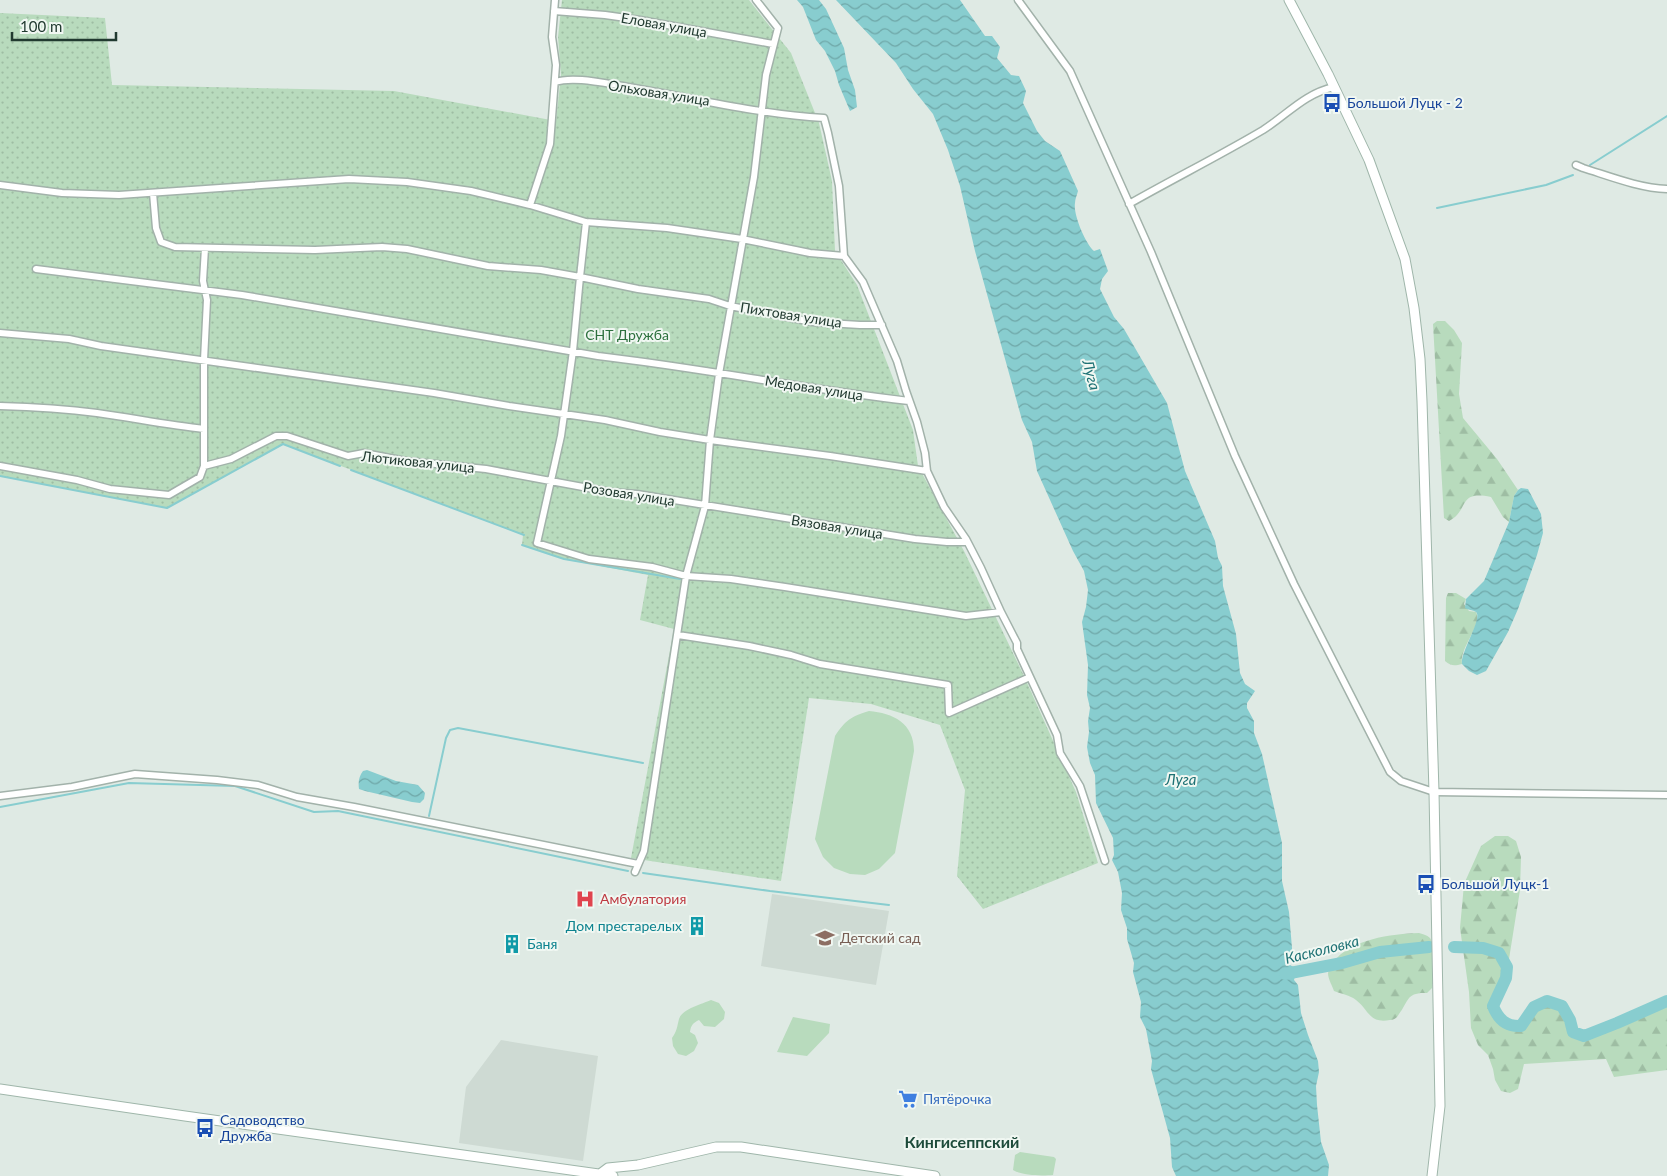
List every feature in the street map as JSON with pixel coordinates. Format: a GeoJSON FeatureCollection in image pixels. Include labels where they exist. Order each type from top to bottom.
{"type":"FeatureCollection","features":[{"type":"Feature","properties":{"kind":"street"},"geometry":{"type":"LineString","coordinates":[[530,205],[550,144],[556,65],[552,38],[555,0]]}},
{"type":"Feature","properties":{"kind":"street"},"geometry":{"type":"LineString","coordinates":[[635,872],[644,851],[686,576],[706,506],[710,440],[719,374],[754,178],[766,75],[778,28],[756,0]]}},
{"type":"Feature","properties":{"kind":"street"},"geometry":{"type":"LineString","coordinates":[[1018,0],[1070,71],[1151,252],[1239,464],[1294,584],[1390,772],[1401,781],[1434,792],[1667,794]]}},
{"type":"Feature","properties":{"kind":"street"},"geometry":{"type":"LineString","coordinates":[[1289,0],[1369,160],[1405,259],[1414,308],[1420,359],[1422,401],[1434,792],[1440,1106],[1432,1176]]}},
{"type":"Feature","properties":{"kind":"street","name":"Еловая улица"},"geometry":{"type":"LineString","coordinates":[[554,11],[640,20],[773,44]]}},
{"type":"Feature","properties":{"kind":"street","name":"Ольховая улица"},"geometry":{"type":"LineString","coordinates":[[555,82],[564,79],[609,84],[762,111],[824,118],[839,186],[844,256]]}},
{"type":"Feature","properties":{"kind":"street"},"geometry":{"type":"LineString","coordinates":[[1129,204],[1266,128],[1293,106],[1320,90],[1334,87]]}},
{"type":"Feature","properties":{"kind":"street"},"geometry":{"type":"LineString","coordinates":[[1576,165],[1628,182],[1657,189],[1667,189]]}},
{"type":"Feature","properties":{"kind":"street"},"geometry":{"type":"LineString","coordinates":[[0,185],[62,193],[119,195],[349,179],[407,182],[471,191],[530,205],[586,222],[667,228],[844,256],[863,282],[897,361],[917,422],[925,453],[927,471],[944,507],[967,542],[981,568],[1017,643],[1017,649],[1057,735],[1060,753],[1080,786],[1105,861]]}},
{"type":"Feature","properties":{"kind":"street","name":"Пихтовая улица"},"geometry":{"type":"LineString","coordinates":[[153,193],[156,228],[161,242],[175,247],[322,250],[382,247],[407,249],[488,266],[541,270],[638,289],[709,299],[730,306],[812,322],[860,326],[882,325]]}},
{"type":"Feature","properties":{"kind":"street"},"geometry":{"type":"LineString","coordinates":[[586,222],[565,414],[537,543],[589,559],[652,567],[686,576],[732,579],[966,616],[1001,612]]}},
{"type":"Feature","properties":{"kind":"street"},"geometry":{"type":"LineString","coordinates":[[0,466],[77,480],[110,489],[169,495],[200,477],[204,466],[204,360],[207,300],[203,281],[205,248]]}},
{"type":"Feature","properties":{"kind":"street","name":"Медовая улица"},"geometry":{"type":"LineString","coordinates":[[36,269],[242,295],[344,314],[421,324],[478,336],[573,350],[598,356],[650,362],[847,394],[909,401]]}},
{"type":"Feature","properties":{"kind":"street"},"geometry":{"type":"LineString","coordinates":[[0,333],[69,339],[434,393],[710,440],[927,471]]}},
{"type":"Feature","properties":{"kind":"street"},"geometry":{"type":"LineString","coordinates":[[0,406],[79,411],[204,429]]}},
{"type":"Feature","properties":{"kind":"street","name":"Лютиковая улица"},"geometry":{"type":"LineString","coordinates":[[204,466],[231,459],[276,436],[287,436],[348,456],[364,453],[406,461],[486,469],[551,480]]}},
{"type":"Feature","properties":{"kind":"street","name":"Розовая улица"},"geometry":{"type":"LineString","coordinates":[[551,480],[610,492],[637,494],[706,506]]}},
{"type":"Feature","properties":{"kind":"street","name":"Вязовая улица"},"geometry":{"type":"LineString","coordinates":[[706,506],[915,538],[947,542],[967,542]]}},
{"type":"Feature","properties":{"kind":"street"},"geometry":{"type":"LineString","coordinates":[[678,635],[749,646],[791,655],[820,664],[948,685],[949,712],[1030,677]]}},
{"type":"Feature","properties":{"kind":"street"},"geometry":{"type":"LineString","coordinates":[[0,796],[72,787],[135,774],[217,780],[258,785],[297,797],[638,864]]}},
{"type":"Feature","properties":{"kind":"street"},"geometry":{"type":"LineString","coordinates":[[0,1089],[613,1176]]}},
{"type":"Feature","properties":{"kind":"street"},"geometry":{"type":"LineString","coordinates":[[600,1175],[608,1168],[638,1165],[716,1147],[741,1147],[935,1176]]}},
{"type":"Feature","properties":{"kind":"shaded area","name":"Детский сад"},"geometry":{"type":"Polygon","coordinates":[[[772,894],[889,911],[876,985],[761,966],[772,894]]]}},
{"type":"Feature","properties":{"kind":"shaded area"},"geometry":{"type":"Polygon","coordinates":[[[501,1040],[598,1056],[583,1161],[459,1143],[466,1087],[501,1040]]]}},
{"type":"Feature","properties":{"kind":"green space","name":"СНТ Дружба"},"geometry":{"type":"Polygon","coordinates":[[[562,0],[749,0],[791,53],[819,123],[832,181],[835,251],[857,285],[913,430],[918,466],[964,551],[1024,676],[1076,792],[1098,863],[983,909],[957,876],[965,790],[940,725],[871,704],[809,698],[781,881],[631,858],[674,629],[640,620],[648,575],[564,559],[522,545],[523,535],[283,444],[167,508],[0,476],[0,13],[105,18],[112,85],[394,91],[556,121],[561,75],[558,37],[562,0]]]}},
{"type":"Feature","properties":{"kind":"green space"},"geometry":{"type":"Polygon","coordinates":[[[1437,321],[1445,321],[1454,330],[1462,343],[1459,394],[1463,418],[1497,459],[1518,490],[1514,496],[1509,522],[1503,517],[1491,497],[1480,496],[1473,496],[1468,499],[1460,512],[1449,521],[1444,518],[1433,324],[1437,321]]]}},
{"type":"Feature","properties":{"kind":"green space"},"geometry":{"type":"Polygon","coordinates":[[[1448,593],[1456,593],[1466,599],[1464,604],[1469,611],[1476,612],[1477,617],[1474,630],[1464,651],[1462,664],[1457,665],[1451,665],[1445,661],[1446,598],[1448,593]]]}},
{"type":"Feature","properties":{"kind":"green space"},"geometry":{"type":"Polygon","coordinates":[[[869,711],[886,714],[900,721],[910,733],[914,751],[895,853],[879,869],[865,875],[850,874],[834,868],[823,857],[815,839],[835,736],[849,720],[869,711]]]}},
{"type":"Feature","properties":{"kind":"green space"},"geometry":{"type":"Polygon","coordinates":[[[1495,836],[1508,836],[1516,841],[1521,857],[1520,890],[1506,978],[1493,1006],[1497,1015],[1507,1024],[1521,1026],[1534,1007],[1547,1001],[1562,1006],[1570,1020],[1573,1032],[1584,1036],[1667,1001],[1667,1070],[1614,1077],[1606,1059],[1524,1064],[1518,1089],[1510,1093],[1501,1091],[1495,1080],[1488,1055],[1478,1045],[1471,1028],[1469,992],[1460,928],[1464,884],[1481,846],[1495,836]]]}},
{"type":"Feature","properties":{"kind":"green space"},"geometry":{"type":"Polygon","coordinates":[[[1419,933],[1429,937],[1432,942],[1434,962],[1432,988],[1427,993],[1415,994],[1409,998],[1395,1018],[1383,1021],[1373,1018],[1354,998],[1334,991],[1328,972],[1340,955],[1349,948],[1372,939],[1419,933]]]}},
{"type":"Feature","properties":{"kind":"green space"},"geometry":{"type":"Polygon","coordinates":[[[711,1000],[719,1003],[725,1012],[724,1019],[715,1027],[704,1026],[699,1020],[695,1022],[690,1032],[695,1035],[698,1043],[694,1051],[686,1056],[678,1054],[673,1046],[672,1038],[681,1015],[711,1000]]]}},
{"type":"Feature","properties":{"kind":"green space"},"geometry":{"type":"Polygon","coordinates":[[[793,1017],[830,1024],[829,1033],[807,1056],[777,1052],[793,1017]]]}},
{"type":"Feature","properties":{"kind":"green space"},"geometry":{"type":"Polygon","coordinates":[[[1020,1152],[1054,1157],[1056,1159],[1053,1175],[1027,1174],[1013,1170],[1015,1155],[1020,1152]]]}},
{"type":"Feature","properties":{"kind":"water"},"geometry":{"type":"Polygon","coordinates":[[[797,0],[819,0],[826,9],[844,48],[848,70],[855,90],[857,107],[850,111],[835,71],[825,51],[816,40],[803,7],[797,0]]]}},
{"type":"Feature","properties":{"kind":"water","name":"Луга"},"geometry":{"type":"Polygon","coordinates":[[[836,0],[960,0],[985,36],[992,36],[1000,47],[997,58],[1011,75],[1019,76],[1026,91],[1023,103],[1037,131],[1045,141],[1060,151],[1078,191],[1075,208],[1080,228],[1094,251],[1100,249],[1108,271],[1102,279],[1100,289],[1114,317],[1124,329],[1167,403],[1185,471],[1215,541],[1218,558],[1222,566],[1223,586],[1236,634],[1240,673],[1245,684],[1255,691],[1247,703],[1247,708],[1254,721],[1254,733],[1262,754],[1282,843],[1282,881],[1289,912],[1292,948],[1292,956],[1289,962],[1290,965],[1299,970],[1294,980],[1298,985],[1301,1013],[1318,1061],[1317,1105],[1321,1142],[1329,1165],[1328,1176],[1176,1176],[1172,1167],[1170,1138],[1151,1069],[1152,1061],[1146,1029],[1140,1017],[1141,1002],[1133,972],[1134,963],[1127,939],[1127,928],[1121,910],[1122,893],[1118,872],[1112,860],[1114,855],[1113,838],[1096,803],[1095,775],[1090,763],[1087,747],[1090,708],[1087,695],[1088,665],[1082,622],[1088,590],[1084,571],[1037,471],[1032,442],[1022,420],[975,251],[960,186],[933,114],[913,89],[896,63],[836,0]]]}},
{"type":"Feature","properties":{"kind":"water"},"geometry":{"type":"Polygon","coordinates":[[[1521,488],[1528,489],[1541,514],[1543,533],[1518,609],[1508,632],[1486,671],[1477,675],[1469,671],[1462,664],[1464,652],[1477,616],[1476,612],[1465,608],[1466,599],[1484,581],[1509,522],[1514,496],[1521,488]]]}},
{"type":"Feature","properties":{"kind":"water"},"geometry":{"type":"Polygon","coordinates":[[[367,770],[396,781],[418,785],[425,793],[424,799],[420,803],[412,802],[359,789],[361,775],[363,771],[367,770]]]}},
{"type":"Feature","properties":{"kind":"waterway"},"geometry":{"type":"LineString","coordinates":[[1590,165],[1667,116]]}},
{"type":"Feature","properties":{"kind":"waterway"},"geometry":{"type":"LineString","coordinates":[[1437,208],[1546,185],[1573,175]]}},
{"type":"Feature","properties":{"kind":"waterway"},"geometry":{"type":"LineString","coordinates":[[0,476],[167,508],[283,444],[340,466]]}},
{"type":"Feature","properties":{"kind":"waterway"},"geometry":{"type":"LineString","coordinates":[[351,470],[524,535]]}},
{"type":"Feature","properties":{"kind":"waterway"},"geometry":{"type":"LineString","coordinates":[[522,545],[564,559],[680,579]]}},
{"type":"Feature","properties":{"kind":"waterway"},"geometry":{"type":"LineString","coordinates":[[429,816],[446,738],[450,730],[458,728],[643,763]]}},
{"type":"Feature","properties":{"kind":"waterway"},"geometry":{"type":"LineString","coordinates":[[0,807],[129,783],[235,786],[314,812],[338,811],[628,871]]}},
{"type":"Feature","properties":{"kind":"waterway"},"geometry":{"type":"LineString","coordinates":[[643,873],[889,905]]}},
{"type":"Feature","properties":{"kind":"waterway","name":"Касколовка"},"geometry":{"type":"LineString","coordinates":[[1285,974],[1342,963],[1380,952],[1429,947]]}},
{"type":"Feature","properties":{"kind":"waterway","name":"Касколовка"},"geometry":{"type":"LineString","coordinates":[[1454,947],[1483,948],[1499,953],[1507,967],[1506,978],[1493,1006],[1497,1015],[1507,1024],[1521,1026],[1534,1007],[1547,1001],[1562,1006],[1570,1020],[1573,1032],[1584,1036],[1667,1001]]}},
{"type":"Feature","properties":{"kind":"place","name":"Большой Луцк - 2"},"geometry":{"type":"Point","coordinates":[1332,103]}},
{"type":"Feature","properties":{"kind":"place","name":"Большой Луцк-1"},"geometry":{"type":"Point","coordinates":[1426,884]}},
{"type":"Feature","properties":{"kind":"place","name":"Амбулатория"},"geometry":{"type":"Point","coordinates":[585,899]}},
{"type":"Feature","properties":{"kind":"place","name":"Дом престарелых"},"geometry":{"type":"Point","coordinates":[697,926]}},
{"type":"Feature","properties":{"kind":"place","name":"Детский сад"},"geometry":{"type":"Point","coordinates":[825,938]}},
{"type":"Feature","properties":{"kind":"place","name":"Баня"},"geometry":{"type":"Point","coordinates":[512,944]}},
{"type":"Feature","properties":{"kind":"place","name":"Пятёрочка"},"geometry":{"type":"Point","coordinates":[908,1099]}},
{"type":"Feature","properties":{"kind":"place","name":"Садоводство Дружба"},"geometry":{"type":"Point","coordinates":[205,1128]}},
{"type":"Feature","properties":{"kind":"district","name":"Кингисеппский"},"geometry":{"type":"Point","coordinates":[962,1142]}}]}
